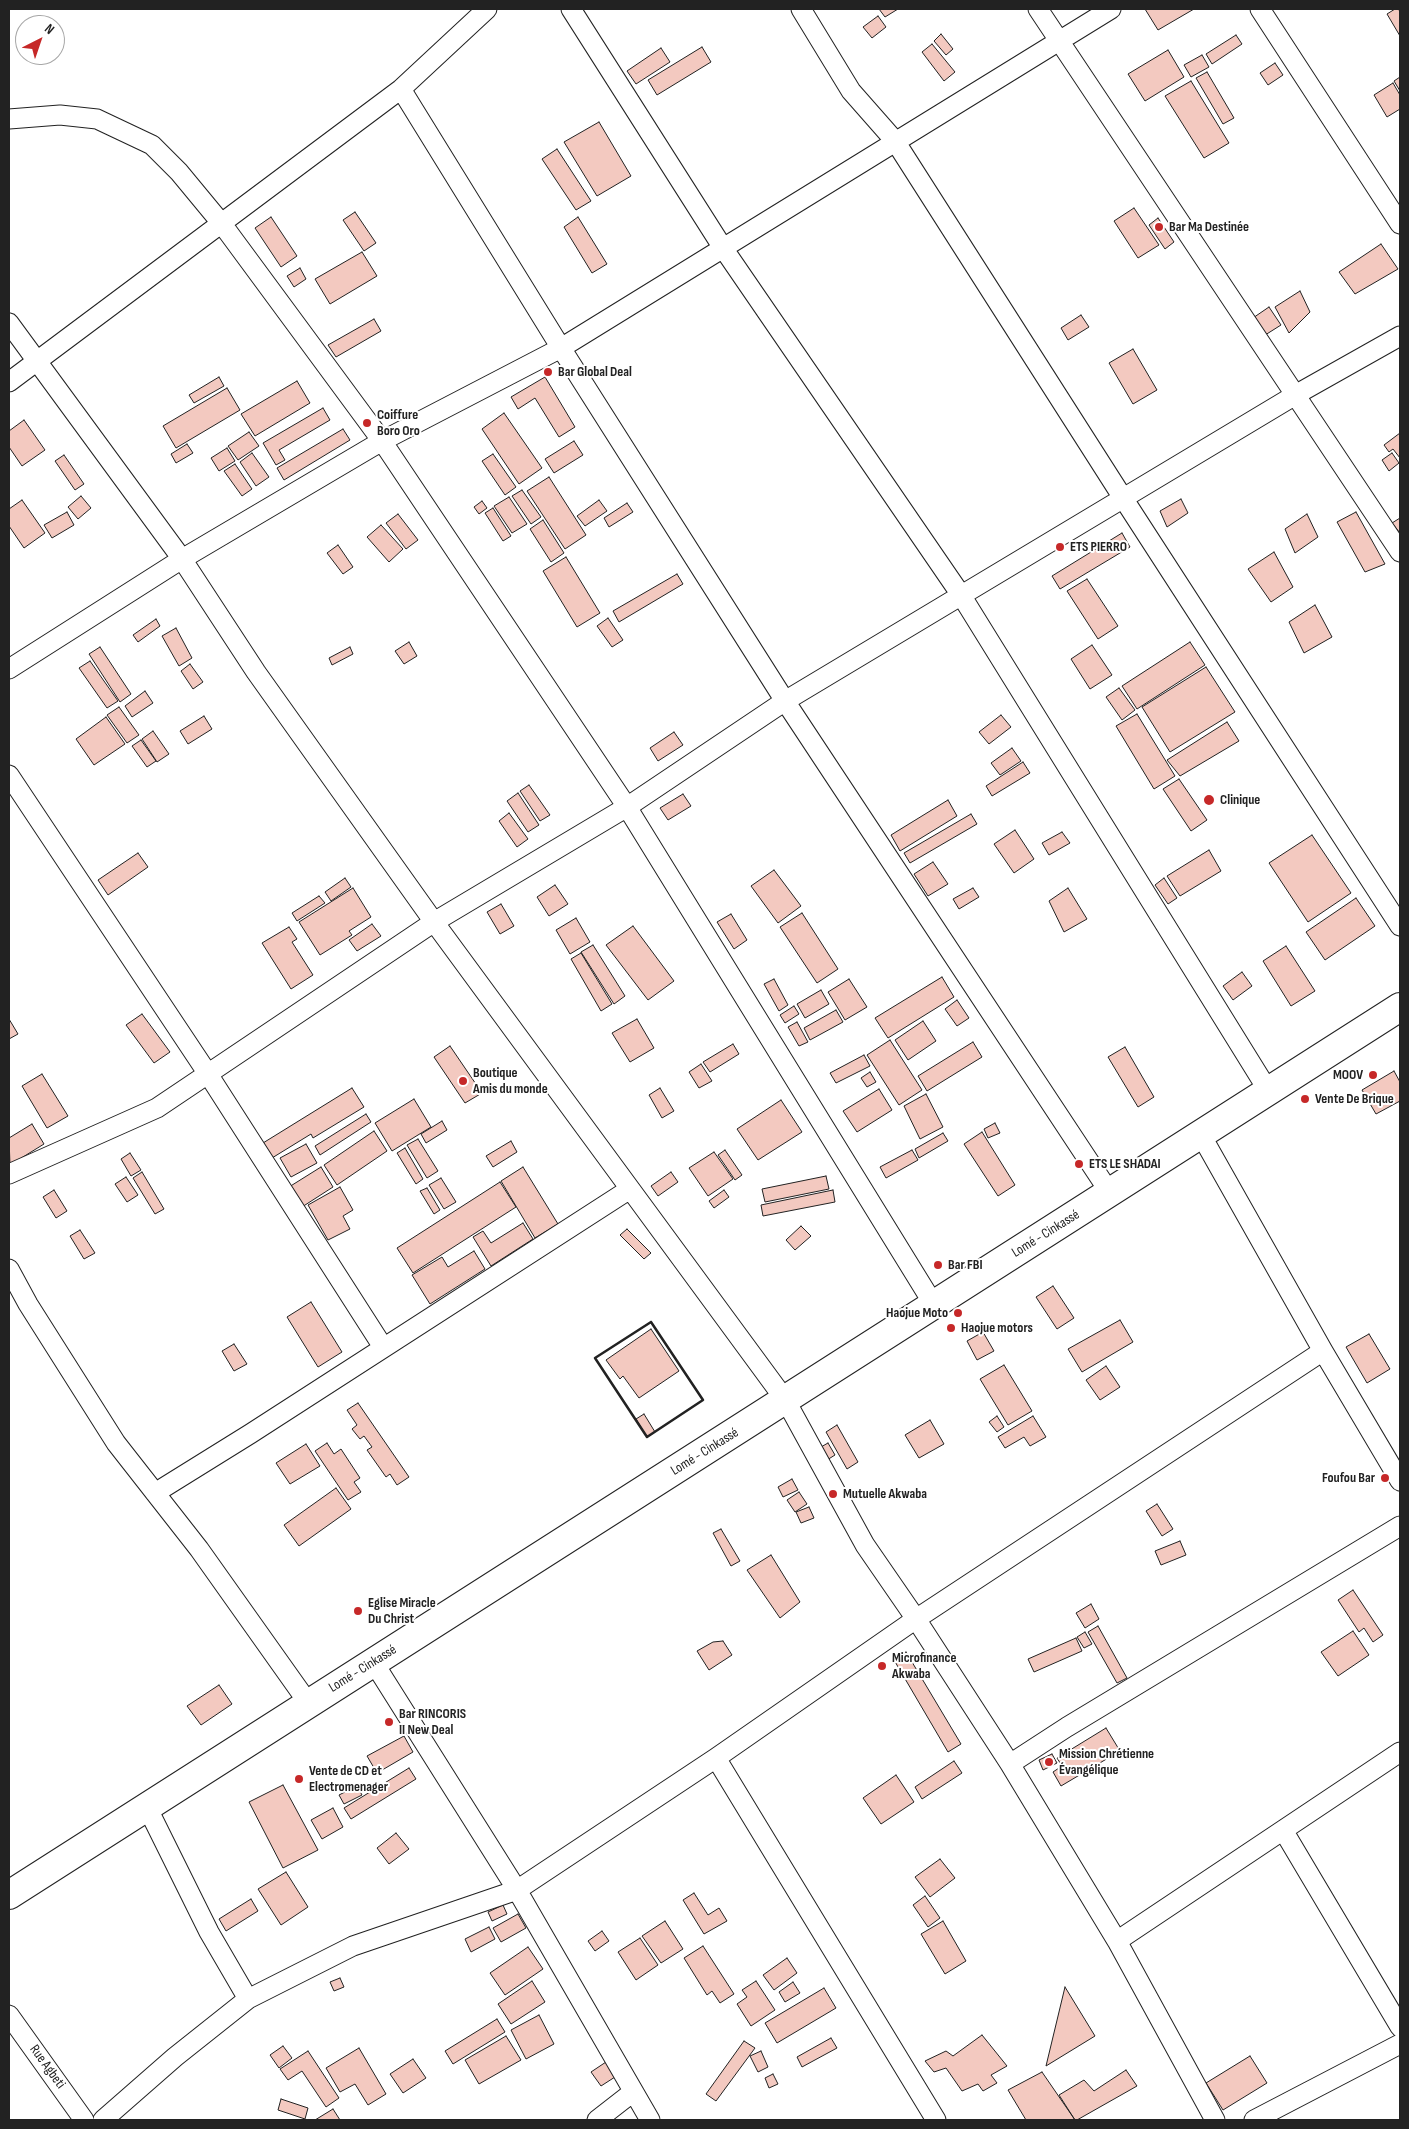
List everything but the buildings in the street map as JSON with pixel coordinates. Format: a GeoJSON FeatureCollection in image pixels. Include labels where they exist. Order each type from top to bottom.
{"type":"FeatureCollection","features":[{"type":"Feature","properties":{"kind":"highway","name":"Lomé - Cinkassé"},"geometry":{"type":"LineString","coordinates":[[9,1895],[786,1401],[1400,1007]]}},
{"type":"Feature","properties":{"kind":"street"},"geometry":{"type":"LineString","coordinates":[[9,382],[401,89],[487,9]]}},
{"type":"Feature","properties":{"kind":"street"},"geometry":{"type":"LineString","coordinates":[[571,9],[723,248],[961,595],[1269,1092]]}},
{"type":"Feature","properties":{"kind":"street"},"geometry":{"type":"LineString","coordinates":[[801,9],[851,91],[895,141],[1400,926]]}},
{"type":"Feature","properties":{"kind":"street"},"geometry":{"type":"LineString","coordinates":[[1038,9],[1297,394],[1400,552]]}},
{"type":"Feature","properties":{"kind":"street"},"geometry":{"type":"LineString","coordinates":[[9,669],[182,560],[382,441],[561,348],[1110,9]]}},
{"type":"Feature","properties":{"kind":"street"},"geometry":{"type":"LineString","coordinates":[[1260,9],[1400,224]]}},
{"type":"Feature","properties":{"kind":"street"},"geometry":{"type":"LineString","coordinates":[[401,89],[561,348],[785,701],[1110,1193]]}},
{"type":"Feature","properties":{"kind":"street"},"geometry":{"type":"LineString","coordinates":[[9,118],[60,115],[97,119],[152,145],[179,172],[222,224],[382,441],[627,807],[934,1305]]}},
{"type":"Feature","properties":{"kind":"street"},"geometry":{"type":"LineString","coordinates":[[9,323],[182,560],[256,672],[434,922],[786,1401],[865,1546],[916,1619],[1010,1764],[1117,1941],[1215,2120]]}},
{"type":"Feature","properties":{"kind":"street"},"geometry":{"type":"LineString","coordinates":[[9,1174],[157,1108],[434,922],[627,807],[785,701],[1297,394],[1400,336]]}},
{"type":"Feature","properties":{"kind":"street"},"geometry":{"type":"LineString","coordinates":[[9,775],[208,1074],[384,1347]]}},
{"type":"Feature","properties":{"kind":"street"},"geometry":{"type":"LineString","coordinates":[[1201,1135],[1323,1351],[1393,1452],[1400,1481]]}},
{"type":"Feature","properties":{"kind":"street"},"geometry":{"type":"LineString","coordinates":[[155,1493],[250,1434],[630,1189]]}},
{"type":"Feature","properties":{"kind":"street"},"geometry":{"type":"LineString","coordinates":[[9,1269],[28,1304],[116,1443],[199,1549],[309,1704]]}},
{"type":"Feature","properties":{"kind":"street"},"geometry":{"type":"LineString","coordinates":[[103,2120],[175,2057],[248,2000],[353,1946],[517,1890],[716,1758],[916,1619],[1323,1351]]}},
{"type":"Feature","properties":{"kind":"street"},"geometry":{"type":"LineString","coordinates":[[1010,1764],[1067,1727],[1400,1526]]}},
{"type":"Feature","properties":{"kind":"street"},"geometry":{"type":"LineString","coordinates":[[374,1662],[517,1890],[650,2120]]}},
{"type":"Feature","properties":{"kind":"street"},"geometry":{"type":"LineString","coordinates":[[1117,1941],[1400,1752]]}},
{"type":"Feature","properties":{"kind":"street"},"geometry":{"type":"LineString","coordinates":[[716,1758],[936,2120]]}},
{"type":"Feature","properties":{"kind":"street"},"geometry":{"type":"LineString","coordinates":[[147,1807],[209,1932],[248,2000]]}},
{"type":"Feature","properties":{"kind":"street"},"geometry":{"type":"LineString","coordinates":[[1283,1830],[1399,2022]]}},
{"type":"Feature","properties":{"kind":"street","name":"Rue Agbeti"},"geometry":{"type":"LineString","coordinates":[[9,2014],[84,2120]]}},
{"type":"Feature","properties":{"kind":"street"},"geometry":{"type":"LineString","coordinates":[[1254,2120],[1400,2044]]}},
{"type":"Feature","properties":{"kind":"street"},"geometry":{"type":"LineString","coordinates":[[597,2120],[633,2092]]}},
{"type":"Feature","properties":{"kind":"wall"},"geometry":{"type":"LineString","coordinates":[[651,1322],[703,1400],[647,1437],[595,1358],[651,1322]]}},
{"type":"Feature","properties":{"kind":"place","name":"Bar Ma Destinée"},"geometry":{"type":"Point","coordinates":[1159,227]}},
{"type":"Feature","properties":{"kind":"place","name":"Bar Global Deal"},"geometry":{"type":"Point","coordinates":[548,372]}},
{"type":"Feature","properties":{"kind":"place","name":"Coiffure Boro Oro"},"geometry":{"type":"Point","coordinates":[367,423]}},
{"type":"Feature","properties":{"kind":"place","name":"ETS PIERRO"},"geometry":{"type":"Point","coordinates":[1060,547]}},
{"type":"Feature","properties":{"kind":"place","name":"Clinique"},"geometry":{"type":"Point","coordinates":[1209,800]}},
{"type":"Feature","properties":{"kind":"place","name":"MOOV"},"geometry":{"type":"Point","coordinates":[1373,1075]}},
{"type":"Feature","properties":{"kind":"place","name":"Boutique Amis du monde"},"geometry":{"type":"Point","coordinates":[463,1081]}},
{"type":"Feature","properties":{"kind":"place","name":"Vente De Brique"},"geometry":{"type":"Point","coordinates":[1305,1099]}},
{"type":"Feature","properties":{"kind":"place","name":"ETS LE SHADAI"},"geometry":{"type":"Point","coordinates":[1079,1164]}},
{"type":"Feature","properties":{"kind":"place","name":"Bar FBI"},"geometry":{"type":"Point","coordinates":[938,1265]}},
{"type":"Feature","properties":{"kind":"place","name":"Haojue Moto"},"geometry":{"type":"Point","coordinates":[958,1313]}},
{"type":"Feature","properties":{"kind":"place","name":"Haojue motors"},"geometry":{"type":"Point","coordinates":[951,1328]}},
{"type":"Feature","properties":{"kind":"place","name":"Foufou Bar"},"geometry":{"type":"Point","coordinates":[1385,1478]}},
{"type":"Feature","properties":{"kind":"place","name":"Mutuelle Akwaba"},"geometry":{"type":"Point","coordinates":[833,1494]}},
{"type":"Feature","properties":{"kind":"place","name":"Eglise Miracle Du Christ"},"geometry":{"type":"Point","coordinates":[358,1611]}},
{"type":"Feature","properties":{"kind":"place","name":"Microfinance Akwaba"},"geometry":{"type":"Point","coordinates":[882,1666]}},
{"type":"Feature","properties":{"kind":"place","name":"Bar RINCORIS II New Deal"},"geometry":{"type":"Point","coordinates":[389,1722]}},
{"type":"Feature","properties":{"kind":"place","name":"Mission Chrétienne Évangélique"},"geometry":{"type":"Point","coordinates":[1049,1762]}},
{"type":"Feature","properties":{"kind":"place","name":"Vente de CD et Electromenager"},"geometry":{"type":"Point","coordinates":[299,1779]}}]}
